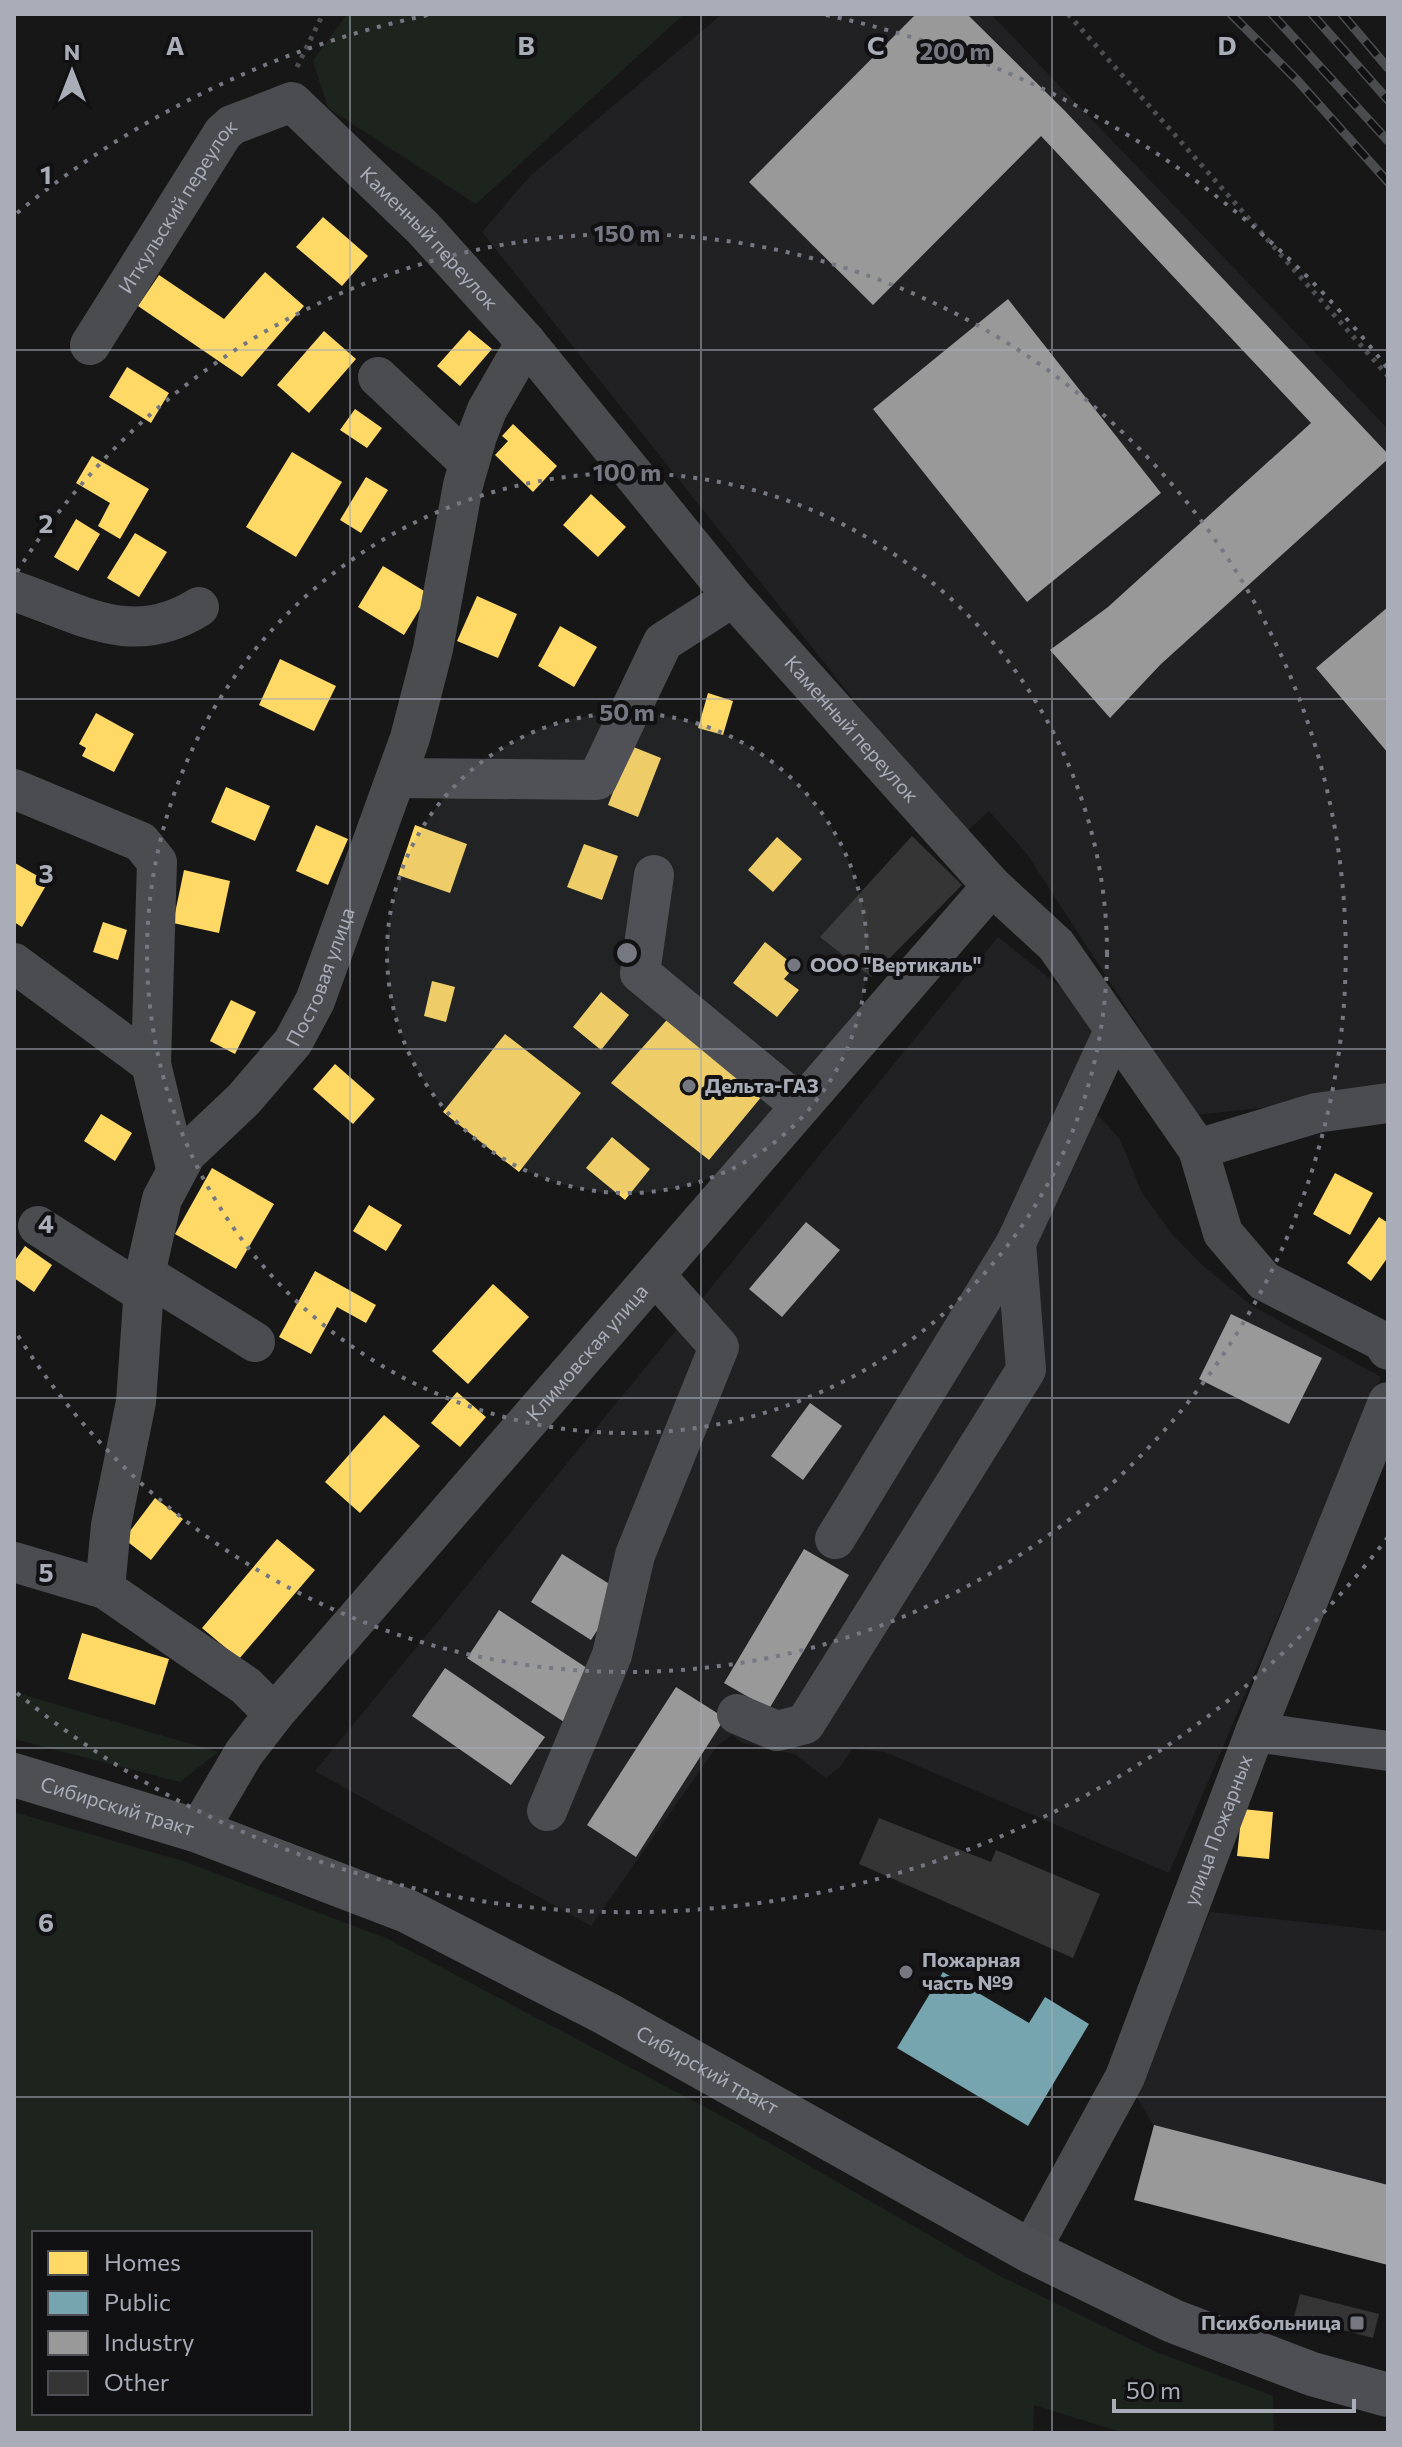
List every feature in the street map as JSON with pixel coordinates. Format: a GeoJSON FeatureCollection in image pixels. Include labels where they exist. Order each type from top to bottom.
{"type":"FeatureCollection","features":[{"type":"Feature","properties":{"kind":"main road","name":"Сибирский тракт"},"geometry":{"type":"LineString","coordinates":[[14,1775],[198,1831],[407,1911],[607,2014],[1030,2251],[1173,2321],[1312,2374],[1388,2395]]}},
{"type":"Feature","properties":{"kind":"street","name":"Каменный переулок"},"geometry":{"type":"LineString","coordinates":[[292,102],[423,228],[526,342],[733,597],[992,886],[1056,945],[1198,1149],[1223,1233],[1264,1281],[1382,1341],[1388,1350]]}},
{"type":"Feature","properties":{"kind":"street","name":"Иткульский переулок"},"geometry":{"type":"LineString","coordinates":[[90,345],[223,133],[232,125],[292,102]]}},
{"type":"Feature","properties":{"kind":"street","name":"Постовая улица"},"geometry":{"type":"LineString","coordinates":[[105,1589],[111,1525],[136,1402],[144,1284],[162,1199],[176,1168],[200,1139],[244,1099],[304,1025],[398,778],[433,649],[469,463],[487,410],[526,342]]}},
{"type":"Feature","properties":{"kind":"street"},"geometry":{"type":"LineString","coordinates":[[378,377],[469,463]]}},
{"type":"Feature","properties":{"kind":"street"},"geometry":{"type":"LineString","coordinates":[[14,591],[113,625],[139,629],[175,621],[199,607]]}},
{"type":"Feature","properties":{"kind":"street"},"geometry":{"type":"LineString","coordinates":[[398,778],[597,780],[663,642],[733,597]]}},
{"type":"Feature","properties":{"kind":"street"},"geometry":{"type":"LineString","coordinates":[[14,789],[141,842],[154,854],[159,876],[151,1064],[176,1168]]}},
{"type":"Feature","properties":{"kind":"street"},"geometry":{"type":"LineString","coordinates":[[654,875],[640,973],[801,1106]]}},
{"type":"Feature","properties":{"kind":"street","name":"Климовская улица"},"geometry":{"type":"LineString","coordinates":[[198,1831],[244,1753],[274,1714],[992,886]]}},
{"type":"Feature","properties":{"kind":"street"},"geometry":{"type":"LineString","coordinates":[[14,963],[151,1064]]}},
{"type":"Feature","properties":{"kind":"street"},"geometry":{"type":"LineString","coordinates":[[835,1539],[1016,1243],[1114,1031]]}},
{"type":"Feature","properties":{"kind":"street"},"geometry":{"type":"LineString","coordinates":[[1198,1149],[1316,1113],[1388,1103]]}},
{"type":"Feature","properties":{"kind":"street"},"geometry":{"type":"LineString","coordinates":[[38,1226],[255,1342]]}},
{"type":"Feature","properties":{"kind":"street"},"geometry":{"type":"LineString","coordinates":[[737,1714],[777,1731],[805,1724],[1026,1370],[1016,1243]]}},
{"type":"Feature","properties":{"kind":"street"},"geometry":{"type":"LineString","coordinates":[[547,1811],[612,1655],[635,1555],[719,1347],[655,1275]]}},
{"type":"Feature","properties":{"kind":"street","name":"улица Пожарных"},"geometry":{"type":"LineString","coordinates":[[1030,2251],[1125,2077],[1255,1732],[1388,1402]]}},
{"type":"Feature","properties":{"kind":"street"},"geometry":{"type":"LineString","coordinates":[[14,1562],[105,1589],[246,1686],[274,1714]]}},
{"type":"Feature","properties":{"kind":"street"},"geometry":{"type":"LineString","coordinates":[[1255,1732],[1388,1751]]}},
{"type":"Feature","properties":{"kind":"path"},"geometry":{"type":"LineString","coordinates":[[292,102],[298,61],[323,14]]}},
{"type":"Feature","properties":{"kind":"path"},"geometry":{"type":"LineString","coordinates":[[1068,14],[1388,376]]}},
{"type":"Feature","properties":{"kind":"shaded area"},"geometry":{"type":"Polygon","coordinates":[[[347,14],[684,14],[476,204],[328,108],[313,61],[347,14]]]}},
{"type":"Feature","properties":{"kind":"shaded area"},"geometry":{"type":"Polygon","coordinates":[[[722,14],[991,14],[1388,429],[1388,1094],[1196,1115],[1027,854],[989,811],[962,836],[482,232],[530,176],[722,14]]]}},
{"type":"Feature","properties":{"kind":"shaded area"},"geometry":{"type":"Polygon","coordinates":[[[998,937],[1090,1011],[1112,1054],[1094,1111],[1120,1139],[1142,1193],[1172,1234],[1202,1265],[1251,1305],[1381,1377],[1169,1873],[885,1752],[852,1749],[840,1767],[826,1778],[794,1754],[742,1743],[732,1735],[717,1746],[591,1926],[315,1771],[998,937]]]}},
{"type":"Feature","properties":{"kind":"shaded area"},"geometry":{"type":"Polygon","coordinates":[[[14,1692],[218,1752],[180,1782],[14,1739],[14,1692]]]}},
{"type":"Feature","properties":{"kind":"shaded area"},"geometry":{"type":"Polygon","coordinates":[[[14,1812],[186,1862],[388,1939],[735,2123],[1000,2276],[1154,2351],[1273,2396],[1274,2433],[1124,2433],[1034,2405],[1033,2433],[14,2433],[14,1812]]]}},
{"type":"Feature","properties":{"kind":"shaded area"},"geometry":{"type":"Polygon","coordinates":[[[1210,1912],[1388,1931],[1388,2265],[1134,2200],[1154,2126],[1136,2096],[1210,1912]]]}},
{"type":"Feature","properties":{"kind":"building: Homes"},"geometry":{"type":"Polygon","coordinates":[[[323,217],[368,256],[342,286],[296,247],[323,217]]]}},
{"type":"Feature","properties":{"kind":"building: Homes"},"geometry":{"type":"Polygon","coordinates":[[[265,272],[304,306],[242,377],[138,306],[159,275],[224,319],[265,272]]]}},
{"type":"Feature","properties":{"kind":"building: Homes"},"geometry":{"type":"Polygon","coordinates":[[[469,330],[492,349],[460,386],[437,366],[469,330]]]}},
{"type":"Feature","properties":{"kind":"building: Homes"},"geometry":{"type":"Polygon","coordinates":[[[324,331],[356,359],[309,413],[277,385],[324,331]]]}},
{"type":"Feature","properties":{"kind":"building: Homes"},"geometry":{"type":"Polygon","coordinates":[[[127,367],[169,393],[151,423],[109,397],[127,367]]]}},
{"type":"Feature","properties":{"kind":"building: Homes"},"geometry":{"type":"Polygon","coordinates":[[[355,409],[382,428],[367,448],[340,430],[355,409]]]}},
{"type":"Feature","properties":{"kind":"building: Homes"},"geometry":{"type":"Polygon","coordinates":[[[513,424],[557,466],[533,492],[495,455],[508,441],[502,436],[513,424]]]}},
{"type":"Feature","properties":{"kind":"building: Homes"},"geometry":{"type":"Polygon","coordinates":[[[292,452],[342,482],[296,557],[246,527],[292,452]]]}},
{"type":"Feature","properties":{"kind":"building: Homes"},"geometry":{"type":"Polygon","coordinates":[[[92,456],[149,489],[120,539],[98,526],[110,503],[76,483],[92,456]]]}},
{"type":"Feature","properties":{"kind":"building: Homes"},"geometry":{"type":"Polygon","coordinates":[[[366,477],[388,490],[361,533],[340,520],[366,477]]]}},
{"type":"Feature","properties":{"kind":"building: Homes"},"geometry":{"type":"Polygon","coordinates":[[[591,494],[626,527],[598,557],[563,525],[591,494]]]}},
{"type":"Feature","properties":{"kind":"building: Homes"},"geometry":{"type":"Polygon","coordinates":[[[76,519],[100,534],[78,571],[54,557],[76,519]]]}},
{"type":"Feature","properties":{"kind":"building: Homes"},"geometry":{"type":"Polygon","coordinates":[[[135,533],[167,552],[139,597],[107,578],[135,533]]]}},
{"type":"Feature","properties":{"kind":"building: Homes"},"geometry":{"type":"Polygon","coordinates":[[[383,566],[429,594],[404,635],[358,607],[383,566]]]}},
{"type":"Feature","properties":{"kind":"building: Homes"},"geometry":{"type":"Polygon","coordinates":[[[477,596],[517,614],[498,658],[457,641],[477,596]]]}},
{"type":"Feature","properties":{"kind":"building: Homes"},"geometry":{"type":"Polygon","coordinates":[[[560,626],[597,647],[574,687],[538,666],[560,626]]]}},
{"type":"Feature","properties":{"kind":"building: Homes"},"geometry":{"type":"Polygon","coordinates":[[[280,659],[336,686],[314,731],[259,705],[280,659]]]}},
{"type":"Feature","properties":{"kind":"building: Homes"},"geometry":{"type":"Polygon","coordinates":[[[708,693],[733,701],[723,735],[698,728],[708,693]]]}},
{"type":"Feature","properties":{"kind":"building: Homes"},"geometry":{"type":"Polygon","coordinates":[[[96,713],[134,734],[114,772],[82,756],[86,748],[79,744],[96,713]]]}},
{"type":"Feature","properties":{"kind":"building: Homes"},"geometry":{"type":"Polygon","coordinates":[[[631,746],[661,758],[638,817],[608,805],[631,746]]]}},
{"type":"Feature","properties":{"kind":"building: Homes"},"geometry":{"type":"Polygon","coordinates":[[[226,787],[270,806],[255,841],[211,822],[226,787]]]}},
{"type":"Feature","properties":{"kind":"building: Homes"},"geometry":{"type":"Polygon","coordinates":[[[316,825],[348,839],[328,885],[296,871],[316,825]]]}},
{"type":"Feature","properties":{"kind":"building: Homes"},"geometry":{"type":"Polygon","coordinates":[[[415,825],[467,844],[450,893],[398,875],[415,825]]]}},
{"type":"Feature","properties":{"kind":"building: Homes"},"geometry":{"type":"Polygon","coordinates":[[[777,837],[802,859],[773,892],[748,870],[777,837]]]}},
{"type":"Feature","properties":{"kind":"building: Homes"},"geometry":{"type":"Polygon","coordinates":[[[584,844],[618,856],[602,900],[567,887],[584,844]]]}},
{"type":"Feature","properties":{"kind":"building: Homes"},"geometry":{"type":"Polygon","coordinates":[[[15,863],[48,882],[22,927],[14,922],[15,863]]]}},
{"type":"Feature","properties":{"kind":"building: Homes"},"geometry":{"type":"Polygon","coordinates":[[[184,870],[230,881],[219,933],[173,923],[184,870]]]}},
{"type":"Feature","properties":{"kind":"building: Homes"},"geometry":{"type":"Polygon","coordinates":[[[103,922],[127,930],[118,960],[93,952],[103,922]]]}},
{"type":"Feature","properties":{"kind":"building: Homes"},"geometry":{"type":"Polygon","coordinates":[[[765,942],[795,966],[784,979],[799,990],[777,1017],[733,983],[765,942]]]}},
{"type":"Feature","properties":{"kind":"building: Homes"},"geometry":{"type":"Polygon","coordinates":[[[432,981],[455,987],[446,1022],[424,1016],[432,981]]]}},
{"type":"Feature","properties":{"kind":"building: Homes"},"geometry":{"type":"Polygon","coordinates":[[[601,992],[629,1015],[601,1050],[573,1027],[601,992]]]}},
{"type":"Feature","properties":{"kind":"building: Homes"},"geometry":{"type":"Polygon","coordinates":[[[231,1000],[256,1012],[235,1054],[210,1041],[231,1000]]]}},
{"type":"Feature","properties":{"kind":"building: Homes","name":"Дельта-ГАЗ"},"geometry":{"type":"Polygon","coordinates":[[[673,1013],[768,1089],[709,1160],[611,1083],[673,1013]]]}},
{"type":"Feature","properties":{"kind":"building: Homes"},"geometry":{"type":"Polygon","coordinates":[[[505,1034],[581,1093],[519,1172],[443,1112],[505,1034]]]}},
{"type":"Feature","properties":{"kind":"building: Homes"},"geometry":{"type":"Polygon","coordinates":[[[335,1064],[375,1099],[353,1124],[313,1089],[335,1064]]]}},
{"type":"Feature","properties":{"kind":"building: Homes"},"geometry":{"type":"Polygon","coordinates":[[[101,1114],[132,1133],[115,1161],[84,1141],[101,1114]]]}},
{"type":"Feature","properties":{"kind":"building: Homes"},"geometry":{"type":"Polygon","coordinates":[[[612,1137],[650,1169],[625,1200],[586,1168],[612,1137]]]}},
{"type":"Feature","properties":{"kind":"building: Homes"},"geometry":{"type":"Polygon","coordinates":[[[212,1168],[274,1204],[236,1269],[175,1234],[212,1168]]]}},
{"type":"Feature","properties":{"kind":"building: Homes"},"geometry":{"type":"Polygon","coordinates":[[[1335,1173],[1373,1193],[1350,1235],[1313,1214],[1335,1173]]]}},
{"type":"Feature","properties":{"kind":"building: Homes"},"geometry":{"type":"Polygon","coordinates":[[[369,1205],[402,1225],[386,1251],[353,1231],[369,1205]]]}},
{"type":"Feature","properties":{"kind":"building: Homes"},"geometry":{"type":"Polygon","coordinates":[[[1379,1217],[1388,1223],[1388,1257],[1371,1281],[1347,1263],[1379,1217]]]}},
{"type":"Feature","properties":{"kind":"building: Homes"},"geometry":{"type":"Polygon","coordinates":[[[25,1246],[52,1265],[34,1292],[14,1278],[14,1262],[25,1246]]]}},
{"type":"Feature","properties":{"kind":"building: Homes"},"geometry":{"type":"Polygon","coordinates":[[[315,1271],[376,1305],[366,1323],[337,1307],[311,1354],[279,1337],[315,1271]]]}},
{"type":"Feature","properties":{"kind":"building: Homes"},"geometry":{"type":"Polygon","coordinates":[[[493,1284],[529,1317],[468,1384],[432,1351],[493,1284]]]}},
{"type":"Feature","properties":{"kind":"building: Homes"},"geometry":{"type":"Polygon","coordinates":[[[457,1392],[486,1417],[460,1447],[431,1423],[457,1392]]]}},
{"type":"Feature","properties":{"kind":"building: Homes"},"geometry":{"type":"Polygon","coordinates":[[[384,1415],[420,1446],[360,1513],[325,1482],[384,1415]]]}},
{"type":"Feature","properties":{"kind":"building: Homes"},"geometry":{"type":"Polygon","coordinates":[[[155,1498],[183,1519],[151,1560],[124,1539],[155,1498]]]}},
{"type":"Feature","properties":{"kind":"building: Homes"},"geometry":{"type":"Polygon","coordinates":[[[277,1539],[315,1570],[239,1659],[202,1628],[277,1539]]]}},
{"type":"Feature","properties":{"kind":"building: Homes"},"geometry":{"type":"Polygon","coordinates":[[[82,1633],[169,1659],[155,1705],[68,1679],[82,1633]]]}},
{"type":"Feature","properties":{"kind":"building: Homes"},"geometry":{"type":"Polygon","coordinates":[[[1242,1809],[1273,1812],[1269,1859],[1237,1856],[1242,1809]]]}},
{"type":"Feature","properties":{"kind":"building: Public"},"geometry":{"type":"Polygon","coordinates":[[[943,1972],[1029,2023],[1045,1997],[1089,2024],[1028,2126],[897,2048],[943,1972]]]}},
{"type":"Feature","properties":{"kind":"building: Industry"},"geometry":{"type":"Polygon","coordinates":[[[916,14],[967,14],[1065,111],[1388,454],[1388,459],[1161,664],[1110,718],[1050,650],[1108,607],[1311,423],[1041,136],[873,305],[749,182],[916,14]]]}},
{"type":"Feature","properties":{"kind":"building: Industry"},"geometry":{"type":"Polygon","coordinates":[[[1008,299],[1161,493],[1027,602],[873,409],[1008,299]]]}},
{"type":"Feature","properties":{"kind":"building: Industry"},"geometry":{"type":"Polygon","coordinates":[[[1388,607],[1388,753],[1316,668],[1388,607]]]}},
{"type":"Feature","properties":{"kind":"building: Industry"},"geometry":{"type":"Polygon","coordinates":[[[806,1222],[840,1250],[782,1317],[749,1289],[806,1222]]]}},
{"type":"Feature","properties":{"kind":"building: Industry"},"geometry":{"type":"Polygon","coordinates":[[[1231,1314],[1322,1358],[1289,1424],[1199,1379],[1231,1314]]]}},
{"type":"Feature","properties":{"kind":"building: Industry"},"geometry":{"type":"Polygon","coordinates":[[[810,1403],[842,1426],[803,1480],[771,1456],[810,1403]]]}},
{"type":"Feature","properties":{"kind":"building: Industry"},"geometry":{"type":"Polygon","coordinates":[[[804,1549],[849,1575],[769,1709],[724,1683],[804,1549]]]}},
{"type":"Feature","properties":{"kind":"building: Industry"},"geometry":{"type":"Polygon","coordinates":[[[562,1554],[622,1592],[591,1640],[531,1602],[562,1554]]]}},
{"type":"Feature","properties":{"kind":"building: Industry"},"geometry":{"type":"Polygon","coordinates":[[[499,1610],[599,1676],[567,1724],[467,1658],[499,1610]]]}},
{"type":"Feature","properties":{"kind":"building: Industry"},"geometry":{"type":"Polygon","coordinates":[[[445,1668],[545,1737],[511,1785],[412,1716],[445,1668]]]}},
{"type":"Feature","properties":{"kind":"building: Industry"},"geometry":{"type":"Polygon","coordinates":[[[676,1687],[725,1718],[636,1857],[587,1825],[676,1687]]]}},
{"type":"Feature","properties":{"kind":"building: Industry"},"geometry":{"type":"Polygon","coordinates":[[[1154,2125],[1388,2185],[1388,2265],[1134,2200],[1154,2125]]]}},
{"type":"Feature","properties":{"kind":"building: Other"},"geometry":{"type":"Polygon","coordinates":[[[912,836],[962,885],[871,977],[820,937],[912,836]]]}},
{"type":"Feature","properties":{"kind":"building: Other"},"geometry":{"type":"Polygon","coordinates":[[[879,1818],[991,1862],[996,1850],[1100,1894],[1073,1958],[859,1864],[879,1818]]]}},
{"type":"Feature","properties":{"kind":"building: Other"},"geometry":{"type":"Polygon","coordinates":[[[1300,2294],[1379,2314],[1373,2338],[1294,2317],[1300,2294]]]}},
{"type":"Feature","properties":{"kind":"railway"},"geometry":{"type":"LineString","coordinates":[[1231,14],[1297,80],[1388,182]]}},
{"type":"Feature","properties":{"kind":"railway"},"geometry":{"type":"LineString","coordinates":[[1272,14],[1388,141]]}},
{"type":"Feature","properties":{"kind":"railway"},"geometry":{"type":"LineString","coordinates":[[1312,14],[1388,100]]}},
{"type":"Feature","properties":{"kind":"railway"},"geometry":{"type":"LineString","coordinates":[[1342,14],[1388,68]]}},
{"type":"Feature","properties":{"kind":"place","name":"ООО \"Вертикаль\""},"geometry":{"type":"Point","coordinates":[794,965]}},
{"type":"Feature","properties":{"kind":"place","name":"Дельта-ГАЗ"},"geometry":{"type":"Point","coordinates":[689,1086]}},
{"type":"Feature","properties":{"kind":"place","name":"Пожарная часть №9"},"geometry":{"type":"Point","coordinates":[906,1972]}},
{"type":"Feature","properties":{"kind":"place","name":"Психбольница"},"geometry":{"type":"Point","coordinates":[1357,2323]}}]}
